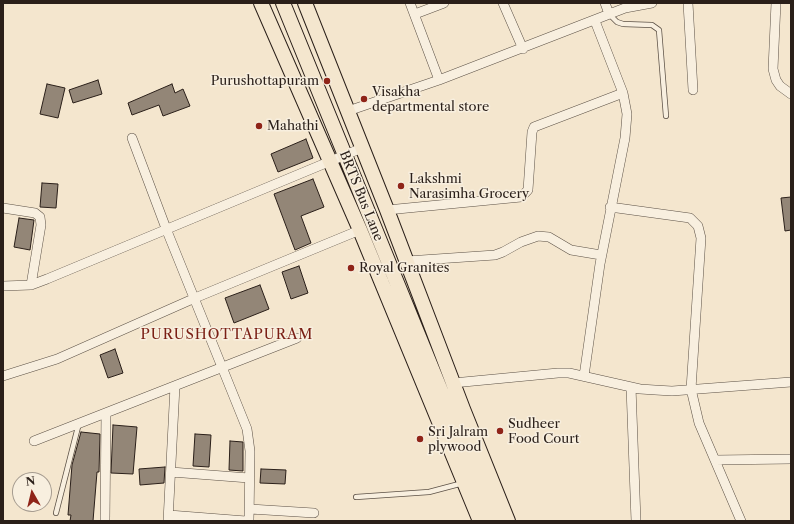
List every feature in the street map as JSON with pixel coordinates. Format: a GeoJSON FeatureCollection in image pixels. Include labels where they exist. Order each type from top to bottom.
{"type":"FeatureCollection","features":[{"type":"Feature","properties":{"kind":"main road"},"geometry":{"type":"LineString","coordinates":[[261,3],[360,230],[480,521]]}},
{"type":"Feature","properties":{"kind":"main road","name":"BRTS Bus Lane"},"geometry":{"type":"LineString","coordinates":[[283,3],[494,521]]}},
{"type":"Feature","properties":{"kind":"main road"},"geometry":{"type":"LineString","coordinates":[[305,3],[508,521]]}},
{"type":"Feature","properties":{"kind":"street"},"geometry":{"type":"LineString","coordinates":[[410,3],[439,80]]}},
{"type":"Feature","properties":{"kind":"street"},"geometry":{"type":"LineString","coordinates":[[414,14],[444,3]]}},
{"type":"Feature","properties":{"kind":"street"},"geometry":{"type":"LineString","coordinates":[[504,3],[523,49]]}},
{"type":"Feature","properties":{"kind":"street"},"geometry":{"type":"LineString","coordinates":[[605,3],[610,14]]}},
{"type":"Feature","properties":{"kind":"street"},"geometry":{"type":"LineString","coordinates":[[348,112],[523,49],[610,14],[639,4],[652,3]]}},
{"type":"Feature","properties":{"kind":"street"},"geometry":{"type":"LineString","coordinates":[[688,3],[693,90]]}},
{"type":"Feature","properties":{"kind":"street"},"geometry":{"type":"LineString","coordinates":[[776,3],[773,69],[776,80],[780,86],[791,94]]}},
{"type":"Feature","properties":{"kind":"street"},"geometry":{"type":"LineString","coordinates":[[584,376],[601,255],[625,138],[628,114],[623,93],[595,21]]}},
{"type":"Feature","properties":{"kind":"street"},"geometry":{"type":"LineString","coordinates":[[387,210],[521,197],[528,190],[532,132],[534,127],[623,93]]}},
{"type":"Feature","properties":{"kind":"street"},"geometry":{"type":"LineString","coordinates":[[132,138],[167,231],[247,429],[250,451],[250,509],[248,521],[168,518],[175,386]]}},
{"type":"Feature","properties":{"kind":"street"},"geometry":{"type":"LineString","coordinates":[[3,286],[31,285],[167,231],[362,148]]}},
{"type":"Feature","properties":{"kind":"street"},"geometry":{"type":"LineString","coordinates":[[610,207],[690,218],[698,226],[701,238],[691,389],[698,423],[741,521]]}},
{"type":"Feature","properties":{"kind":"street"},"geometry":{"type":"LineString","coordinates":[[3,208],[35,213],[40,217],[41,225],[31,285]]}},
{"type":"Feature","properties":{"kind":"street"},"geometry":{"type":"LineString","coordinates":[[3,376],[57,359],[195,298],[360,230]]}},
{"type":"Feature","properties":{"kind":"street"},"geometry":{"type":"LineString","coordinates":[[407,261],[495,254],[503,252],[521,242],[538,236],[549,236],[571,250],[601,255]]}},
{"type":"Feature","properties":{"kind":"street"},"geometry":{"type":"LineString","coordinates":[[34,441],[297,338]]}},
{"type":"Feature","properties":{"kind":"street"},"geometry":{"type":"LineString","coordinates":[[453,383],[558,372],[584,376],[631,387],[655,390],[791,382]]}},
{"type":"Feature","properties":{"kind":"street"},"geometry":{"type":"LineString","coordinates":[[631,387],[636,521]]}},
{"type":"Feature","properties":{"kind":"street"},"geometry":{"type":"LineString","coordinates":[[105,521],[106,413]]}},
{"type":"Feature","properties":{"kind":"street"},"geometry":{"type":"LineString","coordinates":[[715,460],[791,459]]}},
{"type":"Feature","properties":{"kind":"street"},"geometry":{"type":"LineString","coordinates":[[171,472],[249,478]]}},
{"type":"Feature","properties":{"kind":"street"},"geometry":{"type":"LineString","coordinates":[[250,509],[314,513]]}},
{"type":"Feature","properties":{"kind":"lane"},"geometry":{"type":"LineString","coordinates":[[610,14],[617,22],[623,24],[652,25],[659,30],[666,116]]}},
{"type":"Feature","properties":{"kind":"lane"},"geometry":{"type":"LineString","coordinates":[[56,513],[79,424]]}},
{"type":"Feature","properties":{"kind":"lane"},"geometry":{"type":"LineString","coordinates":[[356,497],[430,492],[465,483]]}},
{"type":"Feature","properties":{"kind":"building"},"geometry":{"type":"Polygon","coordinates":[[[98,80],[102,94],[73,103],[69,90],[98,80]]]}},
{"type":"Feature","properties":{"kind":"building"},"geometry":{"type":"Polygon","coordinates":[[[47,84],[65,88],[58,118],[40,114],[47,84]]]}},
{"type":"Feature","properties":{"kind":"building"},"geometry":{"type":"Polygon","coordinates":[[[172,84],[175,93],[183,89],[190,106],[163,116],[159,105],[132,115],[128,103],[172,84]]]}},
{"type":"Feature","properties":{"kind":"building"},"geometry":{"type":"Polygon","coordinates":[[[306,139],[313,158],[278,172],[271,154],[306,139]]]}},
{"type":"Feature","properties":{"kind":"building"},"geometry":{"type":"Polygon","coordinates":[[[313,179],[324,207],[301,216],[311,243],[295,250],[274,194],[313,179]]]}},
{"type":"Feature","properties":{"kind":"building"},"geometry":{"type":"Polygon","coordinates":[[[42,183],[58,184],[56,208],[40,207],[42,183]]]}},
{"type":"Feature","properties":{"kind":"building"},"geometry":{"type":"Polygon","coordinates":[[[791,197],[791,230],[785,231],[781,198],[791,197]]]}},
{"type":"Feature","properties":{"kind":"building"},"geometry":{"type":"Polygon","coordinates":[[[19,218],[34,220],[30,250],[14,247],[19,218]]]}},
{"type":"Feature","properties":{"kind":"building"},"geometry":{"type":"Polygon","coordinates":[[[299,266],[308,293],[291,299],[282,272],[299,266]]]}},
{"type":"Feature","properties":{"kind":"building"},"geometry":{"type":"Polygon","coordinates":[[[260,285],[269,309],[234,323],[225,298],[260,285]]]}},
{"type":"Feature","properties":{"kind":"building"},"geometry":{"type":"Polygon","coordinates":[[[115,349],[123,373],[108,378],[100,355],[115,349]]]}},
{"type":"Feature","properties":{"kind":"building"},"geometry":{"type":"Polygon","coordinates":[[[113,425],[137,427],[133,474],[111,473],[113,425]]]}},
{"type":"Feature","properties":{"kind":"building"},"geometry":{"type":"Polygon","coordinates":[[[81,432],[100,434],[99,472],[97,472],[93,521],[70,521],[71,515],[68,515],[72,465],[81,432]]]}},
{"type":"Feature","properties":{"kind":"building"},"geometry":{"type":"Polygon","coordinates":[[[195,434],[211,435],[209,467],[193,466],[195,434]]]}},
{"type":"Feature","properties":{"kind":"building"},"geometry":{"type":"Polygon","coordinates":[[[230,441],[243,442],[243,471],[229,470],[230,441]]]}},
{"type":"Feature","properties":{"kind":"building"},"geometry":{"type":"Polygon","coordinates":[[[165,467],[164,483],[140,485],[139,469],[165,467]]]}},
{"type":"Feature","properties":{"kind":"building"},"geometry":{"type":"Polygon","coordinates":[[[261,469],[286,470],[285,484],[260,483],[261,469]]]}},
{"type":"Feature","properties":{"kind":"place","name":"Purushottapuram"},"geometry":{"type":"Point","coordinates":[327,81]}},
{"type":"Feature","properties":{"kind":"place","name":"Visakha departmental store"},"geometry":{"type":"Point","coordinates":[364,99]}},
{"type":"Feature","properties":{"kind":"place","name":"Mahathi"},"geometry":{"type":"Point","coordinates":[259,126]}},
{"type":"Feature","properties":{"kind":"place","name":"Lakshmi Narasimha Grocery"},"geometry":{"type":"Point","coordinates":[401,186]}},
{"type":"Feature","properties":{"kind":"place","name":"Royal Granites"},"geometry":{"type":"Point","coordinates":[351,268]}},
{"type":"Feature","properties":{"kind":"place","name":"Sudheer Food Court"},"geometry":{"type":"Point","coordinates":[500,431]}},
{"type":"Feature","properties":{"kind":"place","name":"Sri Jalram plywood"},"geometry":{"type":"Point","coordinates":[420,439]}},
{"type":"Feature","properties":{"kind":"district","name":"PURUSHOTTAPURAM"},"geometry":{"type":"Point","coordinates":[227,335]}}]}
